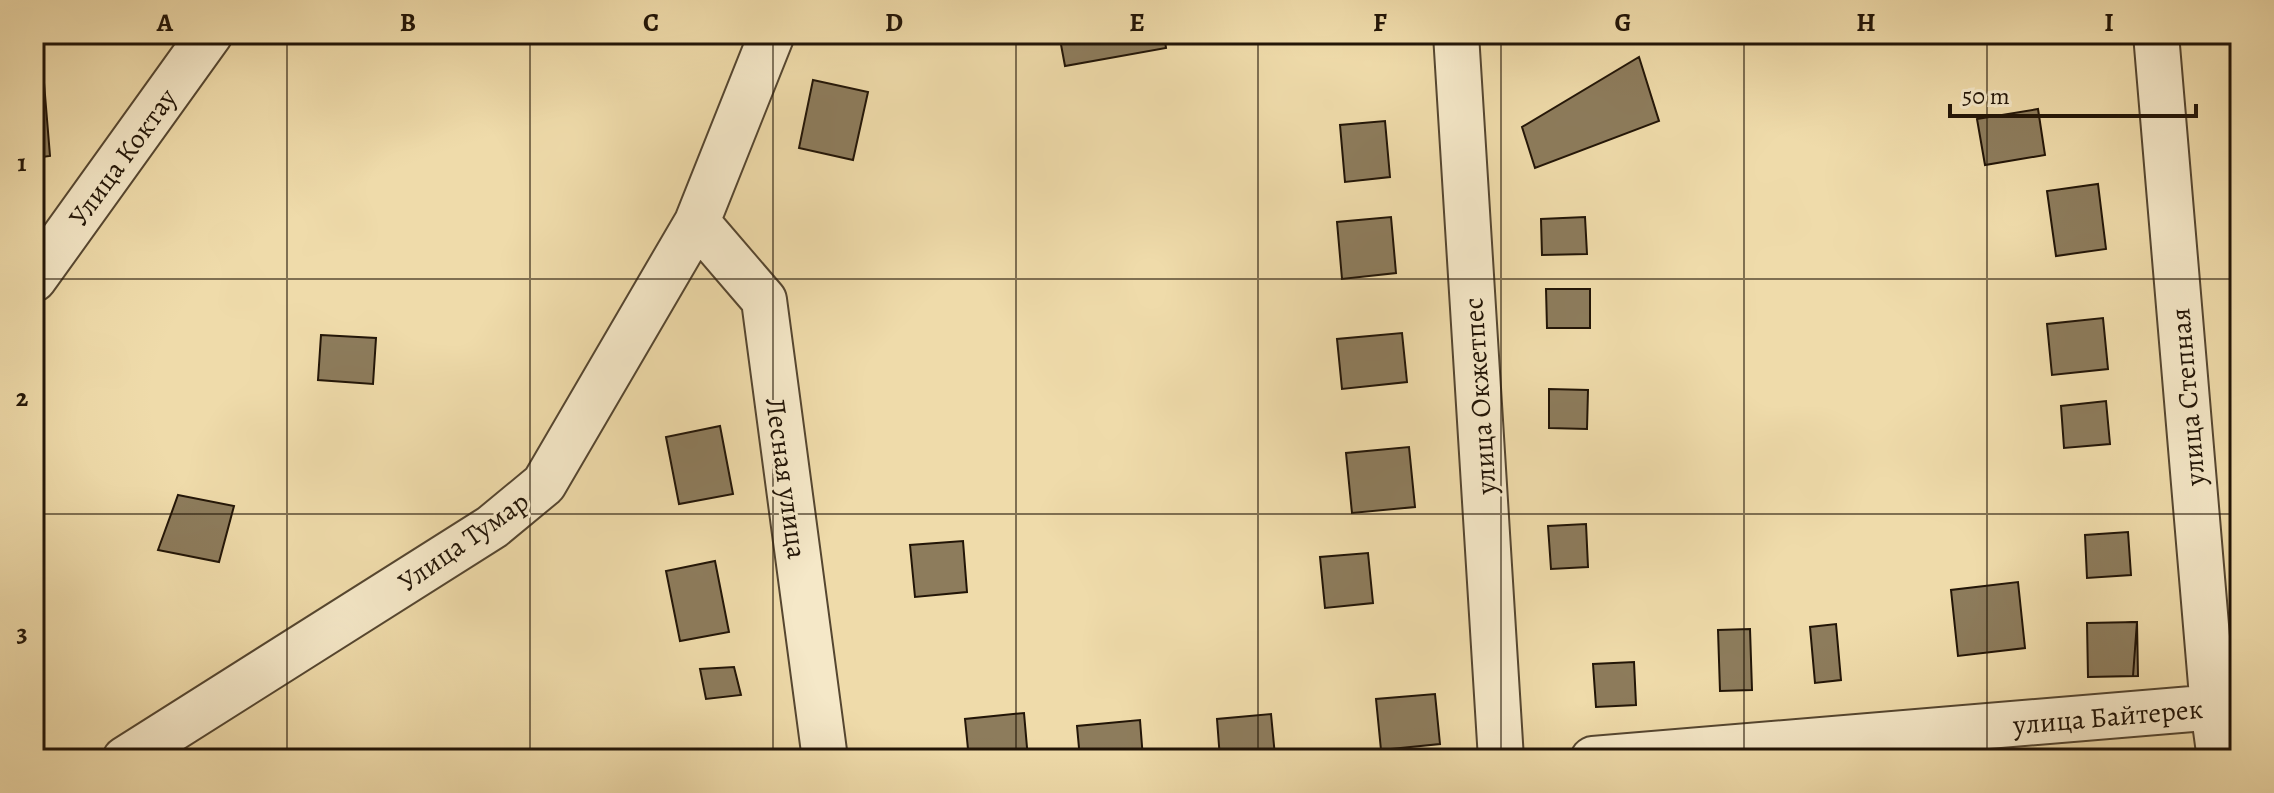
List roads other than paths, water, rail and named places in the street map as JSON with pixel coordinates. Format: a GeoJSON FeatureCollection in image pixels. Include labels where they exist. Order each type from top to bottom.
{"type":"FeatureCollection","features":[{"type":"Feature","properties":{"kind":"street","name":"Улица Коктау"},"geometry":{"type":"LineString","coordinates":[[34,279],[210,34]]}},
{"type":"Feature","properties":{"kind":"street","name":"Улица Тумар"},"geometry":{"type":"LineString","coordinates":[[125,759],[492,527],[544,484],[697,222],[772,34]]}},
{"type":"Feature","properties":{"kind":"street","name":"улица Окжетпес"},"geometry":{"type":"LineString","coordinates":[[1456,34],[1501,759]]}},
{"type":"Feature","properties":{"kind":"street","name":"улица Степная"},"geometry":{"type":"LineString","coordinates":[[2156,34],[2226,706],[2220,759]]}},
{"type":"Feature","properties":{"kind":"street","name":"Лесная улица"},"geometry":{"type":"LineString","coordinates":[[697,222],[764,300],[825,759]]}},
{"type":"Feature","properties":{"kind":"street","name":"улица Байтерек"},"geometry":{"type":"LineString","coordinates":[[1593,759],[2226,706]]}}]}
